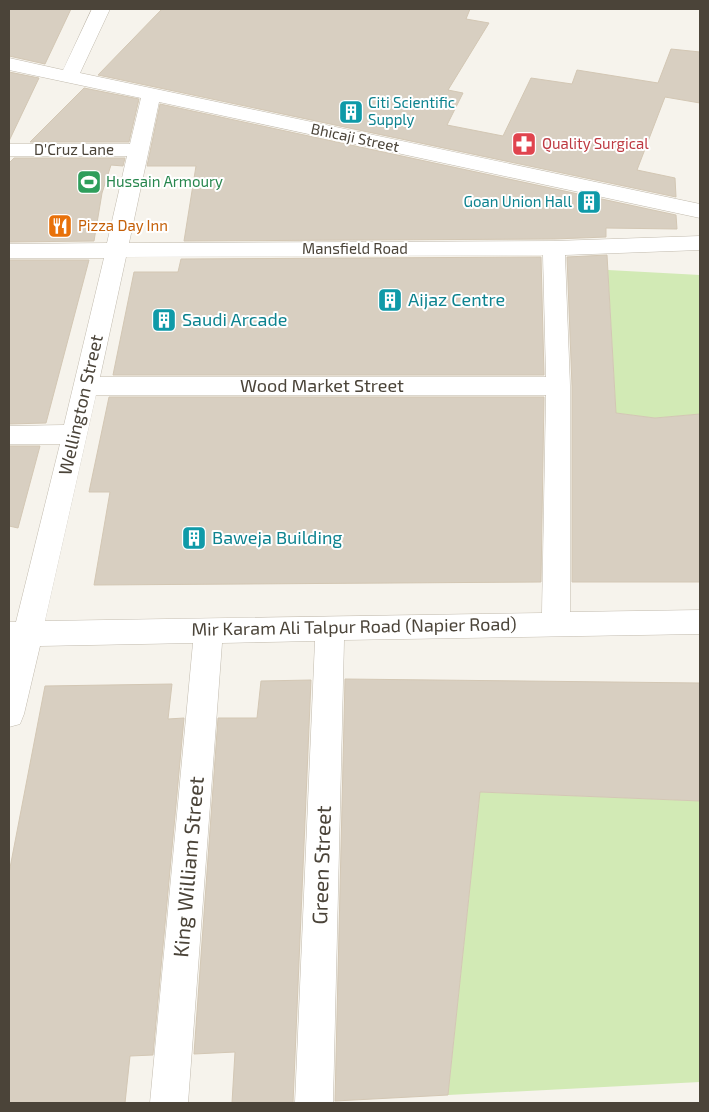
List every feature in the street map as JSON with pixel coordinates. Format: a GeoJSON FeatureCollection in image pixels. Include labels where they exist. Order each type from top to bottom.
{"type":"FeatureCollection","features":[{"type":"Feature","properties":{"kind":"street"},"geometry":{"type":"LineString","coordinates":[[68,77],[101,9]]}},
{"type":"Feature","properties":{"kind":"street","name":"Bhicaji Street"},"geometry":{"type":"LineString","coordinates":[[9,64],[700,212]]}},
{"type":"Feature","properties":{"kind":"street","name":"Wellington Street"},"geometry":{"type":"LineString","coordinates":[[9,714],[18,634],[86,386],[151,94]]}},
{"type":"Feature","properties":{"kind":"street","name":"D'Cruz Lane"},"geometry":{"type":"LineString","coordinates":[[9,150],[138,150]]}},
{"type":"Feature","properties":{"kind":"street","name":"Mansfield Road"},"geometry":{"type":"LineString","coordinates":[[9,251],[554,248],[700,243]]}},
{"type":"Feature","properties":{"kind":"street"},"geometry":{"type":"LineString","coordinates":[[554,248],[558,386],[556,623]]}},
{"type":"Feature","properties":{"kind":"street","name":"Wood Market Street"},"geometry":{"type":"LineString","coordinates":[[86,386],[558,386]]}},
{"type":"Feature","properties":{"kind":"street"},"geometry":{"type":"LineString","coordinates":[[9,435],[74,434]]}},
{"type":"Feature","properties":{"kind":"street","name":"Mir Karam Ali Talpur Road (Napier Road)"},"geometry":{"type":"LineString","coordinates":[[18,634],[556,623],[700,622]]}},
{"type":"Feature","properties":{"kind":"street","name":"Green Street"},"geometry":{"type":"LineString","coordinates":[[314,1103],[330,627]]}},
{"type":"Feature","properties":{"kind":"street","name":"King William Street"},"geometry":{"type":"LineString","coordinates":[[169,1103],[209,630]]}},
{"type":"Feature","properties":{"kind":"green space"},"geometry":{"type":"Polygon","coordinates":[[[608,270],[700,275],[700,414],[655,418],[616,413],[608,270]]]}},
{"type":"Feature","properties":{"kind":"green space"},"geometry":{"type":"Polygon","coordinates":[[[480,792],[700,801],[700,1082],[448,1095],[480,792]]]}},
{"type":"Feature","properties":{"kind":"building"},"geometry":{"type":"Polygon","coordinates":[[[9,9],[71,9],[45,64],[9,56],[9,9]]]}},
{"type":"Feature","properties":{"kind":"building"},"geometry":{"type":"Polygon","coordinates":[[[162,9],[470,9],[466,19],[489,23],[448,90],[463,93],[447,125],[503,136],[531,78],[572,84],[577,70],[658,83],[671,49],[700,52],[700,103],[665,97],[637,170],[675,178],[676,197],[98,75],[162,9]]]}},
{"type":"Feature","properties":{"kind":"building"},"geometry":{"type":"Polygon","coordinates":[[[9,72],[39,78],[9,141],[9,72]]]}},
{"type":"Feature","properties":{"kind":"building"},"geometry":{"type":"Polygon","coordinates":[[[84,88],[139,99],[129,142],[30,142],[84,88]]]}},
{"type":"Feature","properties":{"kind":"building"},"geometry":{"type":"Polygon","coordinates":[[[160,104],[676,215],[677,229],[606,228],[606,237],[554,239],[184,241],[196,166],[147,166],[160,104]]]}},
{"type":"Feature","properties":{"kind":"building"},"geometry":{"type":"Polygon","coordinates":[[[14,158],[125,158],[123,166],[111,165],[102,193],[94,241],[9,242],[9,163],[14,158]]]}},
{"type":"Feature","properties":{"kind":"building"},"geometry":{"type":"Polygon","coordinates":[[[607,255],[616,413],[655,418],[700,414],[700,582],[572,582],[572,386],[567,257],[607,255]]]}},
{"type":"Feature","properties":{"kind":"building"},"geometry":{"type":"Polygon","coordinates":[[[541,257],[544,375],[113,375],[134,272],[178,272],[181,259],[541,257]]]}},
{"type":"Feature","properties":{"kind":"building"},"geometry":{"type":"Polygon","coordinates":[[[9,260],[89,260],[46,423],[9,424],[9,260]]]}},
{"type":"Feature","properties":{"kind":"building"},"geometry":{"type":"Polygon","coordinates":[[[109,397],[544,397],[541,582],[94,585],[110,492],[89,492],[109,397]]]}},
{"type":"Feature","properties":{"kind":"building"},"geometry":{"type":"Polygon","coordinates":[[[9,446],[40,446],[18,528],[9,526],[9,446]]]}},
{"type":"Feature","properties":{"kind":"building"},"geometry":{"type":"Polygon","coordinates":[[[345,679],[700,683],[700,801],[480,792],[448,1095],[335,1101],[345,679]]]}},
{"type":"Feature","properties":{"kind":"building"},"geometry":{"type":"Polygon","coordinates":[[[311,680],[293,1103],[232,1103],[235,1052],[194,1054],[218,718],[257,718],[261,681],[311,680]]]}},
{"type":"Feature","properties":{"kind":"building"},"geometry":{"type":"Polygon","coordinates":[[[172,684],[168,719],[184,718],[153,1055],[130,1056],[125,1103],[9,1103],[9,873],[45,686],[172,684]]]}},
{"type":"Feature","properties":{"kind":"place","name":"Citi Scientific Supply"},"geometry":{"type":"Point","coordinates":[351,112]}},
{"type":"Feature","properties":{"kind":"place","name":"Quality Surgical"},"geometry":{"type":"Point","coordinates":[524,144]}},
{"type":"Feature","properties":{"kind":"place","name":"Hussain Armoury"},"geometry":{"type":"Point","coordinates":[89,182]}},
{"type":"Feature","properties":{"kind":"place","name":"Goan Union Hall"},"geometry":{"type":"Point","coordinates":[589,202]}},
{"type":"Feature","properties":{"kind":"place","name":"Pizza Day Inn"},"geometry":{"type":"Point","coordinates":[60,226]}},
{"type":"Feature","properties":{"kind":"place","name":"Aijaz Centre"},"geometry":{"type":"Point","coordinates":[390,300]}},
{"type":"Feature","properties":{"kind":"place","name":"Saudi Arcade"},"geometry":{"type":"Point","coordinates":[164,320]}},
{"type":"Feature","properties":{"kind":"place","name":"Baweja Building"},"geometry":{"type":"Point","coordinates":[194,538]}}]}
